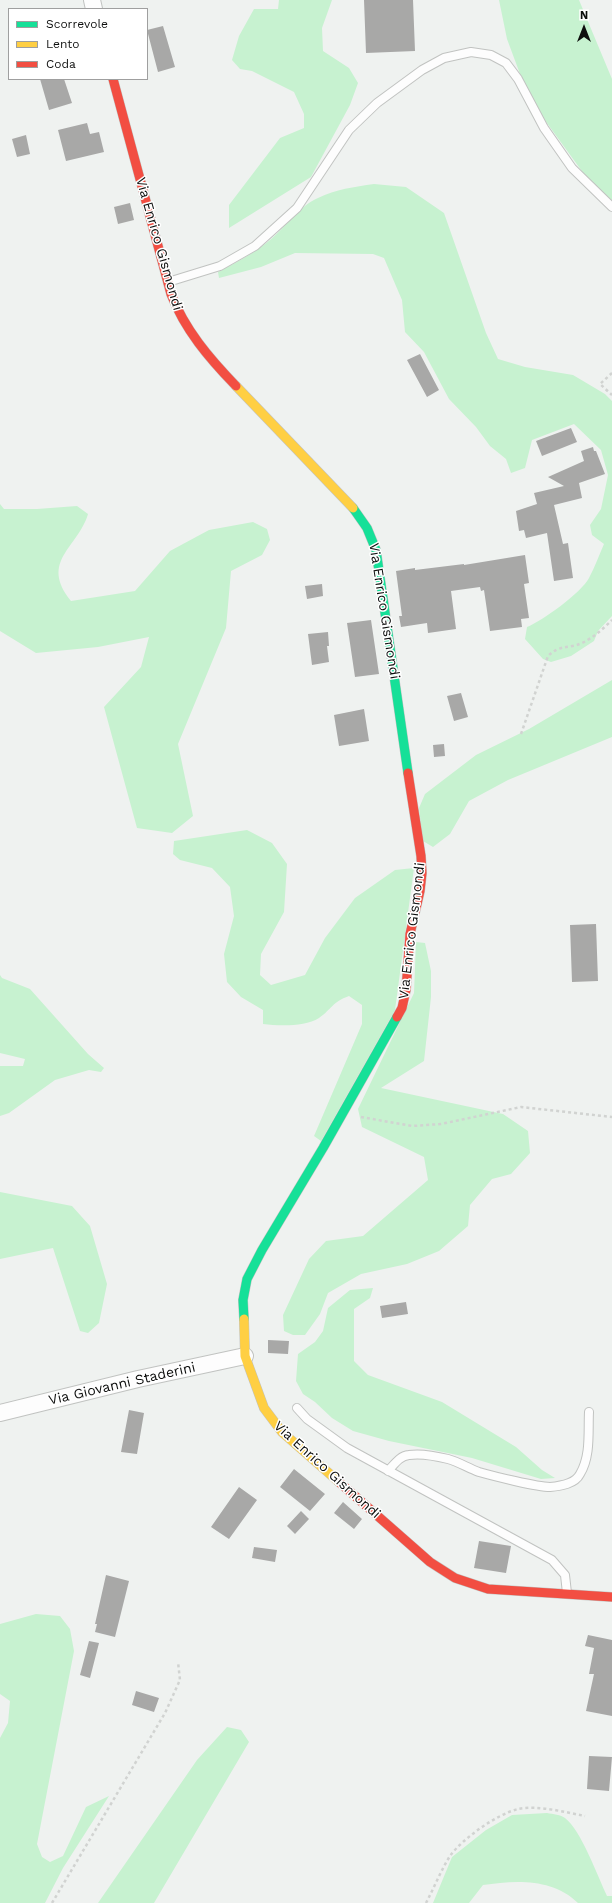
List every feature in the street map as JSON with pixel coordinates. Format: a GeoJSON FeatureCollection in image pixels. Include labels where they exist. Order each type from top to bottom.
{"type":"FeatureCollection","features":[{"type":"Feature","properties":{"kind":"street","name":"Via Enrico Gismondi"},"geometry":{"type":"LineString","coordinates":[[113,80],[168,283],[178,313],[189,331],[226,375],[353,506],[367,526],[376,550],[421,856],[422,873],[420,890],[410,934],[404,1003],[342,1115],[262,1250],[247,1279],[243,1300],[245,1356],[253,1384],[268,1415],[282,1432],[430,1562],[454,1578],[481,1587],[504,1591],[612,1597]]}},
{"type":"Feature","properties":{"kind":"street","name":"Via Giovanni Staderini"},"geometry":{"type":"LineString","coordinates":[[0,1413],[138,1379],[245,1356]]}},
{"type":"Feature","properties":{"kind":"lane"},"geometry":{"type":"LineString","coordinates":[[168,283],[220,266],[255,246],[297,208],[349,130],[377,103],[422,70],[444,58],[471,52],[491,55],[506,63],[518,78],[544,128],[572,168],[612,207]]}},
{"type":"Feature","properties":{"kind":"lane"},"geometry":{"type":"LineString","coordinates":[[297,1408],[307,1419],[347,1448],[552,1560],[564,1575],[567,1594]]}},
{"type":"Feature","properties":{"kind":"lane"},"geometry":{"type":"LineString","coordinates":[[388,1471],[400,1458],[408,1455],[425,1455],[450,1459],[479,1472],[532,1484],[549,1487],[564,1485],[573,1481],[580,1475],[588,1452],[589,1412]]}},
{"type":"Feature","properties":{"kind":"path"},"geometry":{"type":"LineString","coordinates":[[612,373],[600,384],[612,395]]}},
{"type":"Feature","properties":{"kind":"path"},"geometry":{"type":"LineString","coordinates":[[521,734],[548,656],[555,649],[582,643],[604,628],[612,620]]}},
{"type":"Feature","properties":{"kind":"path"},"geometry":{"type":"LineString","coordinates":[[342,1115],[412,1126],[441,1124],[521,1107],[612,1117]]}},
{"type":"Feature","properties":{"kind":"path"},"geometry":{"type":"LineString","coordinates":[[52,1903],[165,1713],[180,1680],[178,1662]]}},
{"type":"Feature","properties":{"kind":"path"},"geometry":{"type":"LineString","coordinates":[[426,1903],[450,1856],[467,1838],[498,1817],[518,1809],[541,1808],[585,1816]]}},
{"type":"Feature","properties":{"kind":"green space"},"geometry":{"type":"Polygon","coordinates":[[[279,0],[332,0],[322,28],[323,51],[349,68],[358,83],[350,105],[311,177],[229,228],[229,205],[280,138],[304,128],[304,114],[294,92],[252,71],[240,69],[232,60],[239,36],[254,9],[278,9],[279,0]]]}},
{"type":"Feature","properties":{"kind":"green space"},"geometry":{"type":"Polygon","coordinates":[[[499,0],[579,0],[612,79],[612,201],[592,185],[544,119],[523,82],[507,39],[499,0]]]}},
{"type":"Feature","properties":{"kind":"green space"},"geometry":{"type":"Polygon","coordinates":[[[374,184],[406,187],[444,213],[486,333],[498,359],[525,367],[573,375],[605,394],[612,401],[612,616],[598,631],[594,641],[571,656],[551,662],[543,659],[525,639],[527,627],[561,606],[585,584],[604,544],[592,535],[590,525],[601,509],[608,475],[601,450],[574,424],[532,440],[525,468],[511,473],[506,459],[490,446],[476,427],[449,399],[424,352],[405,332],[402,300],[384,258],[373,254],[295,253],[261,267],[219,278],[218,272],[245,258],[264,245],[298,212],[311,202],[338,190],[374,184]]]}},
{"type":"Feature","properties":{"kind":"green space"},"geometry":{"type":"Polygon","coordinates":[[[0,504],[4,509],[37,509],[77,506],[88,514],[83,526],[64,555],[60,565],[59,575],[62,587],[71,601],[135,591],[170,551],[209,530],[253,522],[267,529],[270,540],[262,555],[231,571],[226,628],[178,744],[193,816],[172,833],[137,828],[104,707],[141,667],[149,637],[98,647],[36,653],[0,631],[0,504]]]}},
{"type":"Feature","properties":{"kind":"green space"},"geometry":{"type":"Polygon","coordinates":[[[612,680],[612,737],[508,780],[469,801],[450,834],[433,847],[423,841],[419,808],[425,794],[476,755],[529,729],[612,680]]]}},
{"type":"Feature","properties":{"kind":"green space"},"geometry":{"type":"Polygon","coordinates":[[[247,830],[272,843],[287,864],[284,912],[261,954],[260,975],[271,985],[305,975],[325,938],[355,898],[395,870],[414,868],[395,1010],[321,1141],[314,1136],[362,1024],[362,1005],[349,996],[343,998],[332,1006],[319,1018],[307,1023],[292,1025],[263,1024],[263,1010],[241,997],[227,982],[224,954],[234,916],[230,887],[212,868],[180,860],[173,854],[174,841],[247,830]]]}},
{"type":"Feature","properties":{"kind":"green space"},"geometry":{"type":"Polygon","coordinates":[[[416,942],[425,943],[431,971],[431,997],[424,1061],[381,1088],[503,1114],[528,1131],[530,1153],[511,1174],[492,1179],[470,1205],[468,1226],[439,1251],[407,1264],[361,1274],[328,1293],[320,1314],[305,1335],[293,1335],[284,1331],[283,1315],[309,1259],[326,1241],[363,1236],[428,1180],[424,1157],[362,1127],[358,1109],[414,993],[416,942]]]}},
{"type":"Feature","properties":{"kind":"green space"},"geometry":{"type":"Polygon","coordinates":[[[0,975],[2,978],[30,989],[88,1054],[104,1068],[101,1072],[89,1070],[55,1080],[9,1113],[0,1116],[0,1066],[23,1066],[25,1059],[0,1053],[0,975]]]}},
{"type":"Feature","properties":{"kind":"green space"},"geometry":{"type":"Polygon","coordinates":[[[0,1192],[72,1206],[90,1226],[107,1284],[99,1323],[88,1333],[80,1331],[53,1248],[0,1259],[0,1192]]]}},
{"type":"Feature","properties":{"kind":"green space"},"geometry":{"type":"Polygon","coordinates":[[[373,1288],[370,1298],[354,1309],[354,1361],[368,1375],[442,1402],[516,1447],[542,1470],[555,1478],[541,1479],[472,1458],[389,1441],[353,1431],[332,1418],[315,1402],[303,1394],[296,1381],[298,1354],[315,1342],[323,1331],[328,1308],[350,1290],[373,1288]]]}},
{"type":"Feature","properties":{"kind":"green space"},"geometry":{"type":"Polygon","coordinates":[[[36,1614],[60,1616],[70,1629],[74,1651],[37,1844],[42,1857],[50,1862],[63,1856],[86,1807],[109,1796],[63,1868],[45,1903],[0,1903],[0,1738],[8,1723],[10,1701],[0,1694],[0,1624],[36,1614]]]}},
{"type":"Feature","properties":{"kind":"green space"},"geometry":{"type":"Polygon","coordinates":[[[227,1727],[241,1730],[249,1742],[154,1903],[98,1903],[197,1760],[227,1727]]]}},
{"type":"Feature","properties":{"kind":"green space"},"geometry":{"type":"Polygon","coordinates":[[[547,1813],[563,1817],[571,1824],[583,1843],[607,1896],[612,1896],[612,1903],[578,1903],[557,1889],[545,1885],[508,1882],[483,1885],[469,1903],[433,1903],[452,1857],[486,1830],[512,1815],[547,1813]]]}},
{"type":"Feature","properties":{"kind":"building"},"geometry":{"type":"Polygon","coordinates":[[[364,0],[413,0],[415,51],[366,53],[364,0]]]}},
{"type":"Feature","properties":{"kind":"building"},"geometry":{"type":"Polygon","coordinates":[[[163,26],[175,67],[158,72],[148,30],[163,26]]]}},
{"type":"Feature","properties":{"kind":"building"},"geometry":{"type":"Polygon","coordinates":[[[40,80],[64,80],[72,103],[49,110],[40,80]]]}},
{"type":"Feature","properties":{"kind":"building"},"geometry":{"type":"Polygon","coordinates":[[[87,123],[90,134],[99,132],[104,152],[66,161],[58,130],[87,123]]]}},
{"type":"Feature","properties":{"kind":"building"},"geometry":{"type":"Polygon","coordinates":[[[26,135],[30,154],[17,157],[12,139],[26,135]]]}},
{"type":"Feature","properties":{"kind":"building"},"geometry":{"type":"Polygon","coordinates":[[[130,203],[134,220],[118,224],[114,207],[130,203]]]}},
{"type":"Feature","properties":{"kind":"building"},"geometry":{"type":"Polygon","coordinates":[[[420,354],[439,390],[427,397],[407,360],[420,354]]]}},
{"type":"Feature","properties":{"kind":"building"},"geometry":{"type":"Polygon","coordinates":[[[571,428],[577,442],[542,456],[536,441],[571,428]]]}},
{"type":"Feature","properties":{"kind":"building"},"geometry":{"type":"Polygon","coordinates":[[[593,447],[605,474],[579,483],[582,498],[554,505],[563,544],[568,543],[573,578],[554,581],[547,533],[526,538],[524,530],[519,531],[516,511],[537,504],[534,493],[564,486],[548,477],[584,461],[581,451],[593,447]]]}},
{"type":"Feature","properties":{"kind":"building"},"geometry":{"type":"Polygon","coordinates":[[[525,555],[529,583],[524,584],[529,618],[521,619],[522,627],[490,631],[484,590],[481,591],[480,587],[451,591],[456,629],[428,633],[427,623],[401,627],[399,616],[402,616],[396,571],[415,568],[415,570],[464,565],[525,555]]]}},
{"type":"Feature","properties":{"kind":"building"},"geometry":{"type":"Polygon","coordinates":[[[322,584],[323,596],[307,599],[305,586],[322,584]]]}},
{"type":"Feature","properties":{"kind":"building"},"geometry":{"type":"Polygon","coordinates":[[[371,620],[379,674],[355,677],[347,623],[371,620]]]}},
{"type":"Feature","properties":{"kind":"building"},"geometry":{"type":"Polygon","coordinates":[[[328,632],[329,646],[327,646],[329,662],[312,665],[308,634],[328,632]]]}},
{"type":"Feature","properties":{"kind":"building"},"geometry":{"type":"Polygon","coordinates":[[[461,693],[468,717],[454,721],[447,696],[461,693]]]}},
{"type":"Feature","properties":{"kind":"building"},"geometry":{"type":"Polygon","coordinates":[[[364,709],[369,741],[339,746],[334,715],[364,709]]]}},
{"type":"Feature","properties":{"kind":"building"},"geometry":{"type":"Polygon","coordinates":[[[444,744],[445,756],[434,757],[433,745],[444,744]]]}},
{"type":"Feature","properties":{"kind":"building"},"geometry":{"type":"Polygon","coordinates":[[[596,924],[598,981],[572,982],[570,925],[596,924]]]}},
{"type":"Feature","properties":{"kind":"building"},"geometry":{"type":"Polygon","coordinates":[[[406,1302],[408,1314],[382,1318],[380,1306],[406,1302]]]}},
{"type":"Feature","properties":{"kind":"building"},"geometry":{"type":"Polygon","coordinates":[[[268,1340],[289,1341],[288,1354],[268,1353],[268,1340]]]}},
{"type":"Feature","properties":{"kind":"building"},"geometry":{"type":"Polygon","coordinates":[[[129,1410],[144,1413],[137,1454],[121,1452],[129,1410]]]}},
{"type":"Feature","properties":{"kind":"building"},"geometry":{"type":"Polygon","coordinates":[[[294,1469],[325,1494],[310,1511],[280,1487],[294,1469]]]}},
{"type":"Feature","properties":{"kind":"building"},"geometry":{"type":"Polygon","coordinates":[[[239,1487],[257,1500],[229,1539],[211,1527],[239,1487]]]}},
{"type":"Feature","properties":{"kind":"building"},"geometry":{"type":"Polygon","coordinates":[[[343,1502],[362,1519],[354,1529],[334,1513],[343,1502]]]}},
{"type":"Feature","properties":{"kind":"building"},"geometry":{"type":"Polygon","coordinates":[[[301,1511],[309,1519],[295,1534],[287,1526],[301,1511]]]}},
{"type":"Feature","properties":{"kind":"building"},"geometry":{"type":"Polygon","coordinates":[[[479,1541],[511,1546],[506,1573],[474,1568],[479,1541]]]}},
{"type":"Feature","properties":{"kind":"building"},"geometry":{"type":"Polygon","coordinates":[[[254,1547],[277,1550],[275,1562],[252,1558],[254,1547]]]}},
{"type":"Feature","properties":{"kind":"building"},"geometry":{"type":"Polygon","coordinates":[[[106,1575],[129,1581],[115,1637],[95,1632],[97,1624],[95,1624],[106,1575]]]}},
{"type":"Feature","properties":{"kind":"building"},"geometry":{"type":"Polygon","coordinates":[[[588,1635],[612,1640],[612,1716],[586,1711],[594,1674],[589,1674],[594,1648],[585,1646],[588,1635]]]}},
{"type":"Feature","properties":{"kind":"building"},"geometry":{"type":"Polygon","coordinates":[[[89,1641],[99,1643],[90,1678],[80,1675],[89,1641]]]}},
{"type":"Feature","properties":{"kind":"building"},"geometry":{"type":"Polygon","coordinates":[[[136,1691],[159,1698],[154,1712],[132,1705],[136,1691]]]}},
{"type":"Feature","properties":{"kind":"building"},"geometry":{"type":"Polygon","coordinates":[[[589,1756],[612,1757],[609,1791],[587,1789],[589,1756]]]}},
{"type":"Feature","properties":{"kind":"traffic: fast"},"geometry":{"type":"LineString","coordinates":[[353,508],[367,528],[376,550],[408,773]]}},
{"type":"Feature","properties":{"kind":"traffic: fast"},"geometry":{"type":"LineString","coordinates":[[244,1319],[243,1300],[247,1279],[262,1250],[323,1148],[397,1017]]}},
{"type":"Feature","properties":{"kind":"traffic: slow"},"geometry":{"type":"LineString","coordinates":[[236,386],[353,508]]}},
{"type":"Feature","properties":{"kind":"traffic: slow"},"geometry":{"type":"LineString","coordinates":[[244,1319],[245,1356],[264,1408],[282,1432],[339,1482]]}},
{"type":"Feature","properties":{"kind":"traffic: jam"},"geometry":{"type":"LineString","coordinates":[[113,80],[171,294],[183,320],[191,332],[216,365],[236,386]]}},
{"type":"Feature","properties":{"kind":"traffic: jam"},"geometry":{"type":"LineString","coordinates":[[397,1017],[402,1008],[406,990],[410,934],[420,891],[422,873],[421,856],[408,773]]}},
{"type":"Feature","properties":{"kind":"traffic: jam"},"geometry":{"type":"LineString","coordinates":[[339,1482],[430,1562],[455,1578],[488,1589],[612,1597]]}}]}
